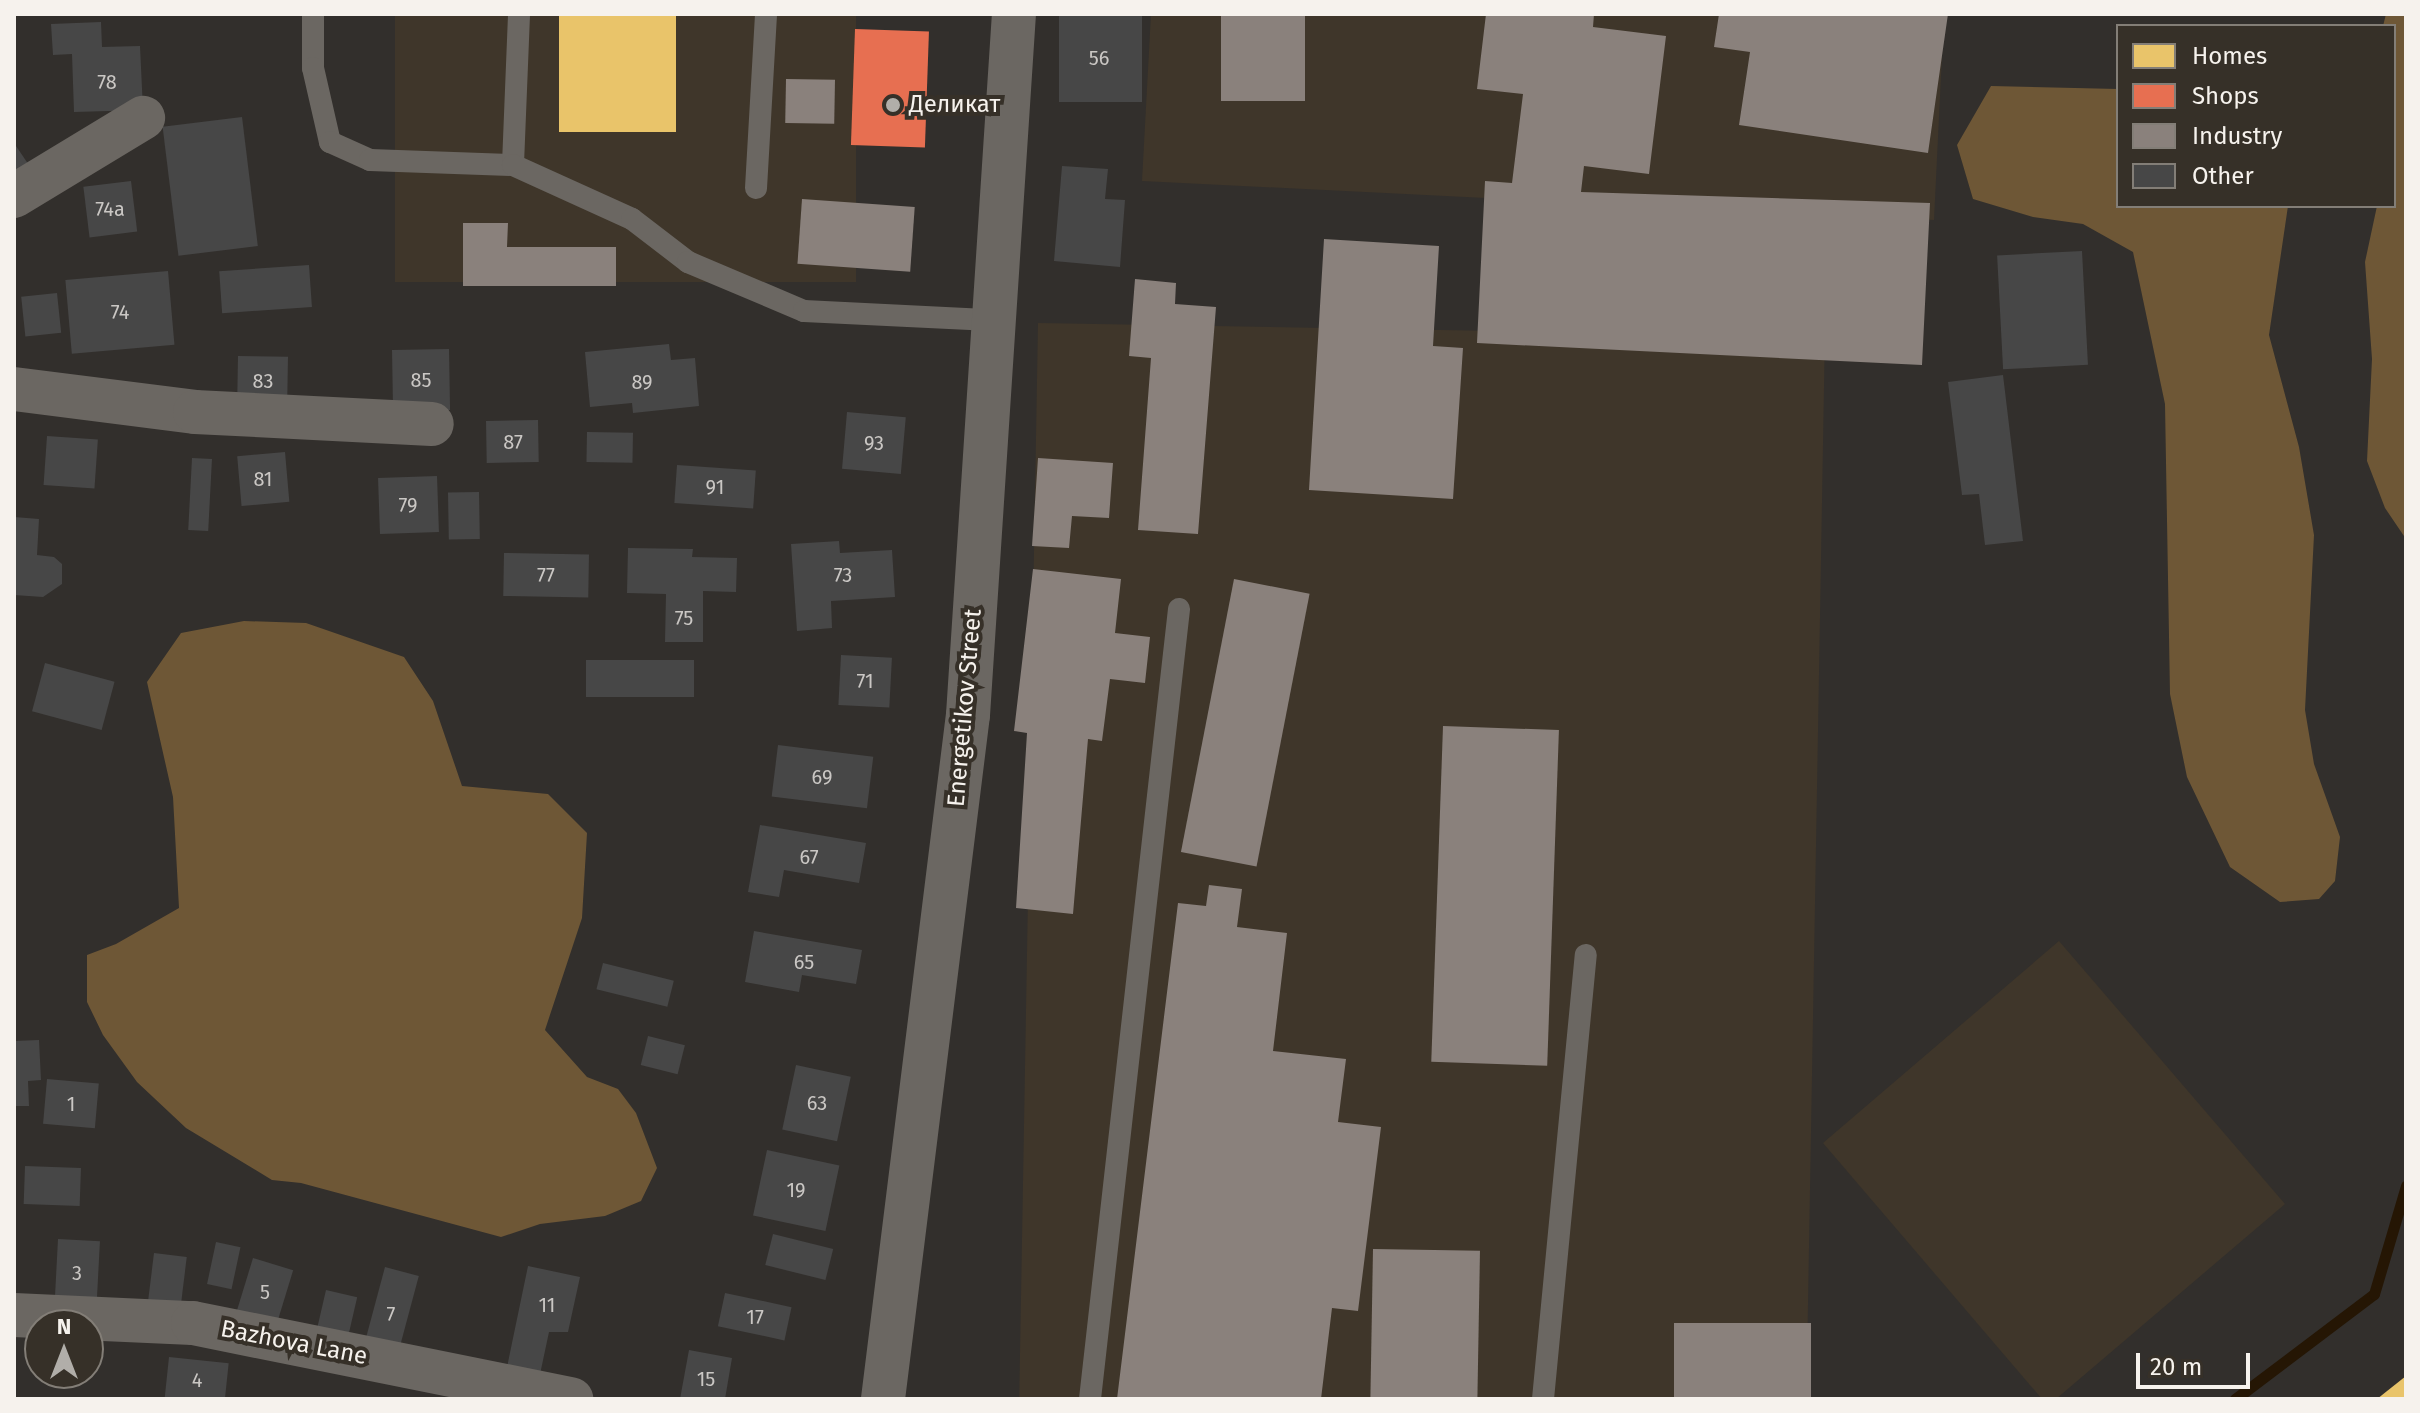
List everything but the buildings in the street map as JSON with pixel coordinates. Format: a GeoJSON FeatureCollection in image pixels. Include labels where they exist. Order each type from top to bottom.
{"type":"FeatureCollection","features":[{"type":"Feature","properties":{"kind":"street","name":"Energetikov Street"},"geometry":{"type":"LineString","coordinates":[[883,1399],[968,715],[991,320],[1014,14]]}},
{"type":"Feature","properties":{"kind":"street"},"geometry":{"type":"LineString","coordinates":[[14,196],[143,118]]}},
{"type":"Feature","properties":{"kind":"street"},"geometry":{"type":"LineString","coordinates":[[14,389],[195,412],[432,424]]}},
{"type":"Feature","properties":{"kind":"street","name":"Bazhova Lane"},"geometry":{"type":"LineString","coordinates":[[14,1315],[193,1323],[571,1399]]}},
{"type":"Feature","properties":{"kind":"lane"},"geometry":{"type":"LineString","coordinates":[[313,14],[313,68],[330,142],[370,160],[513,165],[632,219],[688,262],[804,311],[991,320]]}},
{"type":"Feature","properties":{"kind":"lane"},"geometry":{"type":"LineString","coordinates":[[756,188],[766,14]]}},
{"type":"Feature","properties":{"kind":"lane"},"geometry":{"type":"LineString","coordinates":[[513,165],[519,15]]}},
{"type":"Feature","properties":{"kind":"lane"},"geometry":{"type":"LineString","coordinates":[[1090,1399],[1179,609]]}},
{"type":"Feature","properties":{"kind":"lane"},"geometry":{"type":"LineString","coordinates":[[1543,1399],[1586,955]]}},
{"type":"Feature","properties":{"kind":"shaded area"},"geometry":{"type":"Polygon","coordinates":[[[395,14],[856,14],[856,282],[395,282],[395,14]]]}},
{"type":"Feature","properties":{"kind":"shaded area"},"geometry":{"type":"Polygon","coordinates":[[[1151,14],[1944,14],[1934,220],[1142,181],[1151,14]]]}},
{"type":"Feature","properties":{"kind":"shaded area"},"geometry":{"type":"Polygon","coordinates":[[[2386,14],[2406,14],[2406,539],[2385,508],[2367,461],[2372,359],[2365,262],[2377,208],[2396,208],[2396,24],[2384,24],[2386,14]]]}},
{"type":"Feature","properties":{"kind":"shaded area"},"geometry":{"type":"Polygon","coordinates":[[[1991,86],[2116,89],[2116,208],[2288,208],[2269,335],[2299,447],[2314,535],[2305,710],[2314,764],[2340,837],[2335,881],[2319,899],[2280,902],[2230,867],[2187,777],[2170,694],[2165,404],[2133,252],[2083,224],[2033,217],[1973,199],[1957,145],[1991,86]]]}},
{"type":"Feature","properties":{"kind":"shaded area"},"geometry":{"type":"Polygon","coordinates":[[[1038,323],[1825,337],[1806,1399],[1019,1399],[1038,323]]]}},
{"type":"Feature","properties":{"kind":"shaded area"},"geometry":{"type":"Polygon","coordinates":[[[244,621],[306,623],[404,657],[433,701],[462,786],[548,794],[587,833],[582,918],[545,1030],[587,1077],[618,1089],[636,1113],[657,1168],[641,1201],[605,1216],[540,1224],[501,1237],[301,1183],[272,1180],[186,1128],[137,1082],[103,1035],[87,1002],[87,955],[116,944],[179,908],[173,797],[147,682],[181,633],[244,621]]]}},
{"type":"Feature","properties":{"kind":"shaded area"},"geometry":{"type":"Polygon","coordinates":[[[2059,941],[2285,1204],[2056,1399],[2042,1399],[1823,1143],[2059,941]]]}},
{"type":"Feature","properties":{"kind":"waterway"},"geometry":{"type":"LineString","coordinates":[[2235,1399],[2374,1294],[2406,1186]]}},
{"type":"Feature","properties":{"kind":"place","name":"Деликат"},"geometry":{"type":"Point","coordinates":[893,105]}}]}
